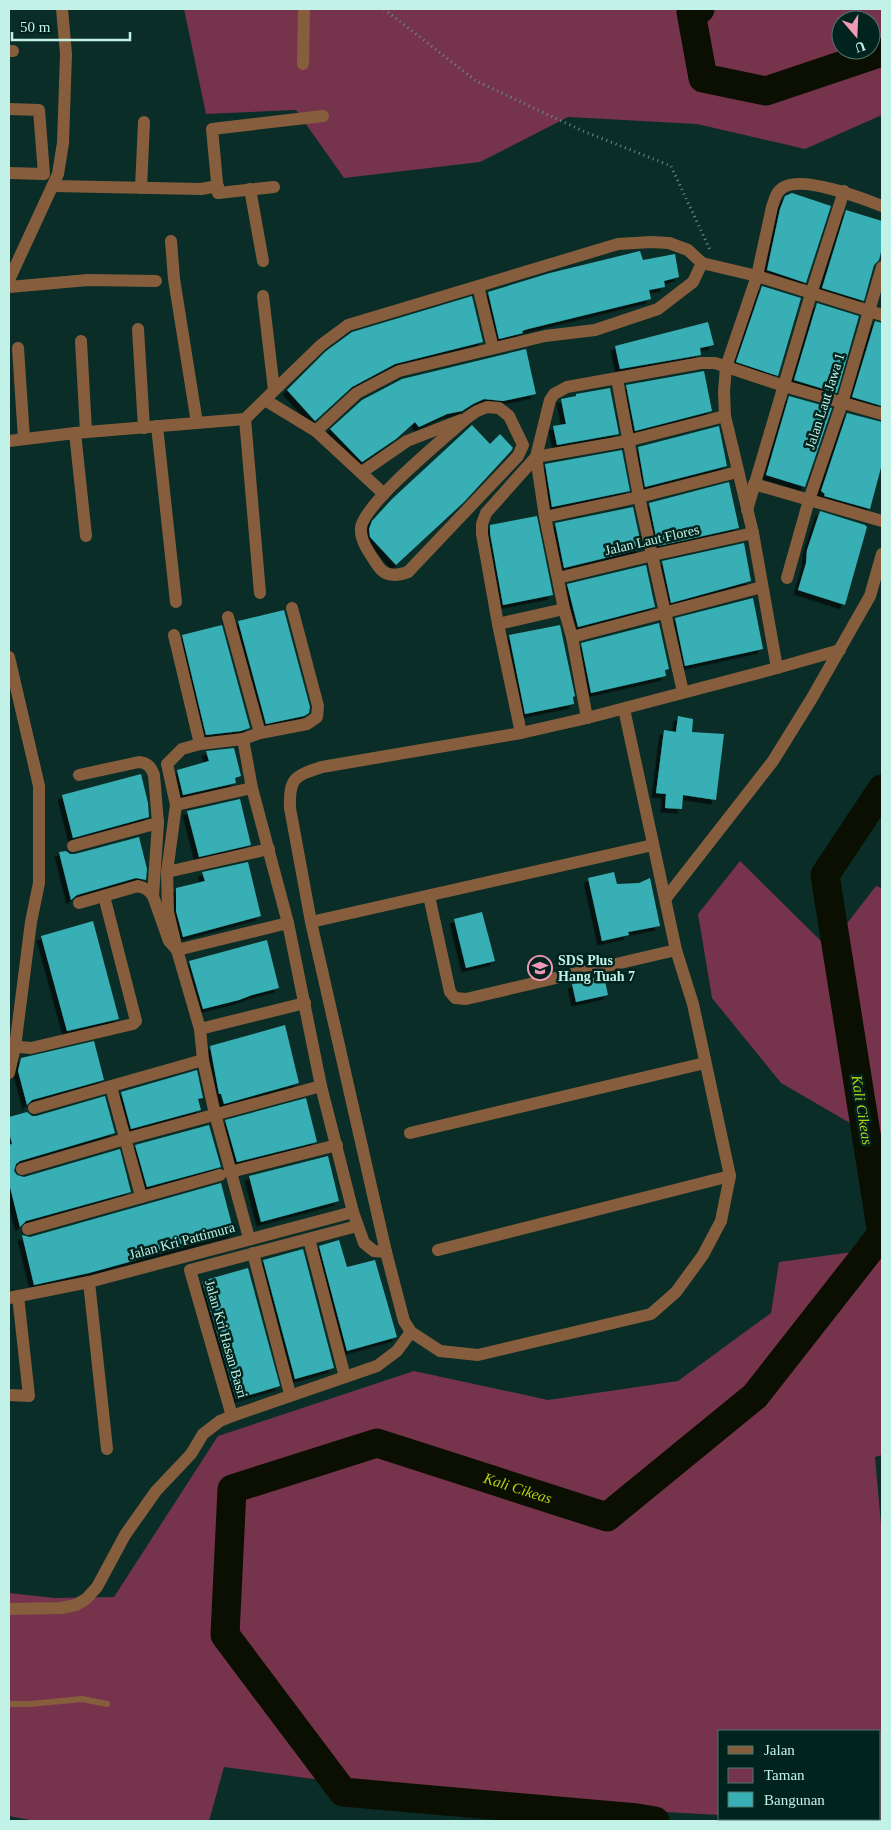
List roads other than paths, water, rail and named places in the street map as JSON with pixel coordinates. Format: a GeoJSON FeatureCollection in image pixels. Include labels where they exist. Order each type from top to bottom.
{"type":"FeatureCollection","features":[{"type":"Feature","properties":{"kind":"street"},"geometry":{"type":"LineString","coordinates":[[9,280],[58,174],[63,143],[66,54],[62,9]]}},
{"type":"Feature","properties":{"kind":"street"},"geometry":{"type":"LineString","coordinates":[[303,64],[304,9]]}},
{"type":"Feature","properties":{"kind":"street"},"geometry":{"type":"LineString","coordinates":[[9,109],[39,110],[44,174],[9,173]]}},
{"type":"Feature","properties":{"kind":"street"},"geometry":{"type":"LineString","coordinates":[[274,187],[218,193],[212,129],[323,116]]}},
{"type":"Feature","properties":{"kind":"street"},"geometry":{"type":"LineString","coordinates":[[141,188],[144,122]]}},
{"type":"Feature","properties":{"kind":"street"},"geometry":{"type":"LineString","coordinates":[[777,668],[753,533],[746,512],[725,416],[726,366],[758,276],[774,202],[779,190],[796,184],[844,192],[882,206]]}},
{"type":"Feature","properties":{"kind":"street"},"geometry":{"type":"LineString","coordinates":[[53,186],[201,189],[218,186]]}},
{"type":"Feature","properties":{"kind":"street"},"geometry":{"type":"LineString","coordinates":[[250,190],[263,261]]}},
{"type":"Feature","properties":{"kind":"street"},"geometry":{"type":"LineString","coordinates":[[746,512],[811,294],[844,192]]}},
{"type":"Feature","properties":{"kind":"street"},"geometry":{"type":"LineString","coordinates":[[171,241],[174,279],[197,423]]}},
{"type":"Feature","properties":{"kind":"street"},"geometry":{"type":"LineString","coordinates":[[9,441],[245,419],[321,345],[348,325],[618,244],[651,242],[669,244],[688,250],[702,263],[758,276],[882,315]]}},
{"type":"Feature","properties":{"kind":"street"},"geometry":{"type":"LineString","coordinates":[[316,431],[357,393],[399,371],[545,336],[595,330],[658,309],[693,282],[702,263]]}},
{"type":"Feature","properties":{"kind":"street","name":"Jalan Laut Jawa 1"},"geometry":{"type":"LineString","coordinates":[[786,578],[808,500],[842,403],[882,267]]}},
{"type":"Feature","properties":{"kind":"street"},"geometry":{"type":"LineString","coordinates":[[9,286],[88,280],[156,281]]}},
{"type":"Feature","properties":{"kind":"street"},"geometry":{"type":"LineString","coordinates":[[478,286],[493,348]]}},
{"type":"Feature","properties":{"kind":"street"},"geometry":{"type":"LineString","coordinates":[[263,296],[274,390]]}},
{"type":"Feature","properties":{"kind":"street"},"geometry":{"type":"LineString","coordinates":[[138,329],[144,428]]}},
{"type":"Feature","properties":{"kind":"street"},"geometry":{"type":"LineString","coordinates":[[81,341],[80,433],[86,536]]}},
{"type":"Feature","properties":{"kind":"street"},"geometry":{"type":"LineString","coordinates":[[18,348],[24,439]]}},
{"type":"Feature","properties":{"kind":"street"},"geometry":{"type":"LineString","coordinates":[[587,718],[572,637],[564,609],[545,517],[536,457],[547,412],[554,394],[567,387],[715,362],[784,386],[882,414]]}},
{"type":"Feature","properties":{"kind":"street"},"geometry":{"type":"LineString","coordinates":[[617,379],[639,497],[683,692]]}},
{"type":"Feature","properties":{"kind":"street"},"geometry":{"type":"LineString","coordinates":[[266,400],[316,431],[384,494]]}},
{"type":"Feature","properties":{"kind":"street"},"geometry":{"type":"LineString","coordinates":[[487,407],[499,408],[509,416],[521,439],[523,445],[518,456],[408,572],[399,575],[387,574],[380,569],[362,538],[360,530],[362,520],[384,494],[476,411],[487,407]]}},
{"type":"Feature","properties":{"kind":"street"},"geometry":{"type":"LineString","coordinates":[[521,733],[498,624],[482,534],[482,524],[486,513],[536,457],[628,441],[725,416]]}},
{"type":"Feature","properties":{"kind":"street"},"geometry":{"type":"LineString","coordinates":[[362,472],[407,441],[468,417]]}},
{"type":"Feature","properties":{"kind":"street"},"geometry":{"type":"LineString","coordinates":[[245,419],[260,593]]}},
{"type":"Feature","properties":{"kind":"street"},"geometry":{"type":"LineString","coordinates":[[157,426],[176,602]]}},
{"type":"Feature","properties":{"kind":"street"},"geometry":{"type":"LineString","coordinates":[[545,517],[639,497],[737,472]]}},
{"type":"Feature","properties":{"kind":"street"},"geometry":{"type":"LineString","coordinates":[[754,484],[882,521]]}},
{"type":"Feature","properties":{"kind":"street","name":"Jalan Laut Flores"},"geometry":{"type":"LineString","coordinates":[[558,578],[753,533]]}},
{"type":"Feature","properties":{"kind":"street"},"geometry":{"type":"LineString","coordinates":[[666,898],[773,761],[840,650],[870,596],[882,554]]}},
{"type":"Feature","properties":{"kind":"street"},"geometry":{"type":"LineString","coordinates":[[572,637],[666,614],[762,587]]}},
{"type":"Feature","properties":{"kind":"street"},"geometry":{"type":"LineString","coordinates":[[249,1238],[225,1174],[215,1114],[203,1060],[200,1029],[168,912],[167,872],[176,805],[167,764],[182,750],[200,744],[243,739],[260,733],[307,724],[317,717],[318,706],[292,608]]}},
{"type":"Feature","properties":{"kind":"street"},"geometry":{"type":"LineString","coordinates":[[498,624],[564,609]]}},
{"type":"Feature","properties":{"kind":"street"},"geometry":{"type":"LineString","coordinates":[[228,617],[260,733]]}},
{"type":"Feature","properties":{"kind":"street"},"geometry":{"type":"LineString","coordinates":[[174,635],[200,744]]}},
{"type":"Feature","properties":{"kind":"street"},"geometry":{"type":"LineString","coordinates":[[624,709],[676,950],[692,1004],[730,1176],[721,1221],[703,1255],[676,1292],[651,1314],[478,1355],[440,1351],[412,1332],[404,1321],[386,1252],[310,922],[290,808],[289,790],[294,779],[306,772],[322,767],[521,733],[587,718],[840,650]]}},
{"type":"Feature","properties":{"kind":"street"},"geometry":{"type":"LineString","coordinates":[[9,657],[39,786],[39,883],[31,922],[9,1073]]}},
{"type":"Feature","properties":{"kind":"street"},"geometry":{"type":"LineString","coordinates":[[243,739],[252,788],[288,923],[321,1086],[353,1212],[364,1243],[374,1251],[386,1252]]}},
{"type":"Feature","properties":{"kind":"street"},"geometry":{"type":"LineString","coordinates":[[79,775],[139,762],[145,763],[152,769],[158,823],[153,896]]}},
{"type":"Feature","properties":{"kind":"street"},"geometry":{"type":"LineString","coordinates":[[176,805],[252,788]]}},
{"type":"Feature","properties":{"kind":"street"},"geometry":{"type":"LineString","coordinates":[[73,846],[158,823]]}},
{"type":"Feature","properties":{"kind":"street"},"geometry":{"type":"LineString","coordinates":[[310,922],[653,845]]}},
{"type":"Feature","properties":{"kind":"street"},"geometry":{"type":"LineString","coordinates":[[167,872],[269,849]]}},
{"type":"Feature","properties":{"kind":"street"},"geometry":{"type":"LineString","coordinates":[[79,903],[138,886],[149,890],[153,896],[169,941],[177,950]]}},
{"type":"Feature","properties":{"kind":"street"},"geometry":{"type":"LineString","coordinates":[[12,1046],[31,1048],[133,1024],[136,1020],[104,896]]}},
{"type":"Feature","properties":{"kind":"street"},"geometry":{"type":"LineString","coordinates":[[428,896],[450,992],[455,998],[466,999],[676,950]]}},
{"type":"Feature","properties":{"kind":"street"},"geometry":{"type":"LineString","coordinates":[[177,950],[288,923]]}},
{"type":"Feature","properties":{"kind":"street"},"geometry":{"type":"LineString","coordinates":[[200,1029],[305,1003]]}},
{"type":"Feature","properties":{"kind":"street"},"geometry":{"type":"LineString","coordinates":[[34,1108],[203,1060]]}},
{"type":"Feature","properties":{"kind":"street"},"geometry":{"type":"LineString","coordinates":[[410,1133],[705,1063]]}},
{"type":"Feature","properties":{"kind":"street"},"geometry":{"type":"LineString","coordinates":[[110,1086],[141,1196]]}},
{"type":"Feature","properties":{"kind":"street"},"geometry":{"type":"LineString","coordinates":[[22,1169],[125,1138],[321,1086]]}},
{"type":"Feature","properties":{"kind":"street"},"geometry":{"type":"LineString","coordinates":[[28,1230],[141,1196],[337,1145]]}},
{"type":"Feature","properties":{"kind":"street"},"geometry":{"type":"LineString","coordinates":[[438,1250],[730,1176]]}},
{"type":"Feature","properties":{"kind":"street","name":"Jalan Kri Pattimura"},"geometry":{"type":"LineString","coordinates":[[9,1395],[29,1396],[13,1297],[89,1282],[249,1238],[353,1212]]}},
{"type":"Feature","properties":{"kind":"street"},"geometry":{"type":"LineString","coordinates":[[290,1394],[253,1253],[357,1226]]}},
{"type":"Feature","properties":{"kind":"street"},"geometry":{"type":"LineString","coordinates":[[309,1239],[345,1378]]}},
{"type":"Feature","properties":{"kind":"street","name":"Jalan Kri Hasan Basri"},"geometry":{"type":"LineString","coordinates":[[232,1416],[190,1270],[253,1253]]}},
{"type":"Feature","properties":{"kind":"street"},"geometry":{"type":"LineString","coordinates":[[89,1282],[107,1449]]}},
{"type":"Feature","properties":{"kind":"street"},"geometry":{"type":"LineString","coordinates":[[9,1609],[61,1608],[76,1605],[86,1599],[97,1588],[124,1535],[156,1491],[191,1454],[203,1434],[220,1421],[290,1394],[345,1378],[377,1366],[397,1351],[412,1332]]}},
{"type":"Feature","properties":{"kind":"lane"},"geometry":{"type":"LineString","coordinates":[[9,1704],[82,1699],[107,1704]]}},
{"type":"Feature","properties":{"kind":"waterway","name":"Kali Cikeas"},"geometry":{"type":"LineString","coordinates":[[700,9],[691,12],[703,78],[766,91],[882,52]]}},
{"type":"Feature","properties":{"kind":"waterway","name":"Kali Cikeas"},"geometry":{"type":"LineString","coordinates":[[655,1821],[343,1792],[225,1635],[232,1489],[377,1443],[607,1517],[755,1396],[882,1234],[825,875],[882,789]]}},
{"type":"Feature","properties":{"kind":"place","name":"SDS Plus Hang Tuah 7"},"geometry":{"type":"Point","coordinates":[540,968]}}]}
